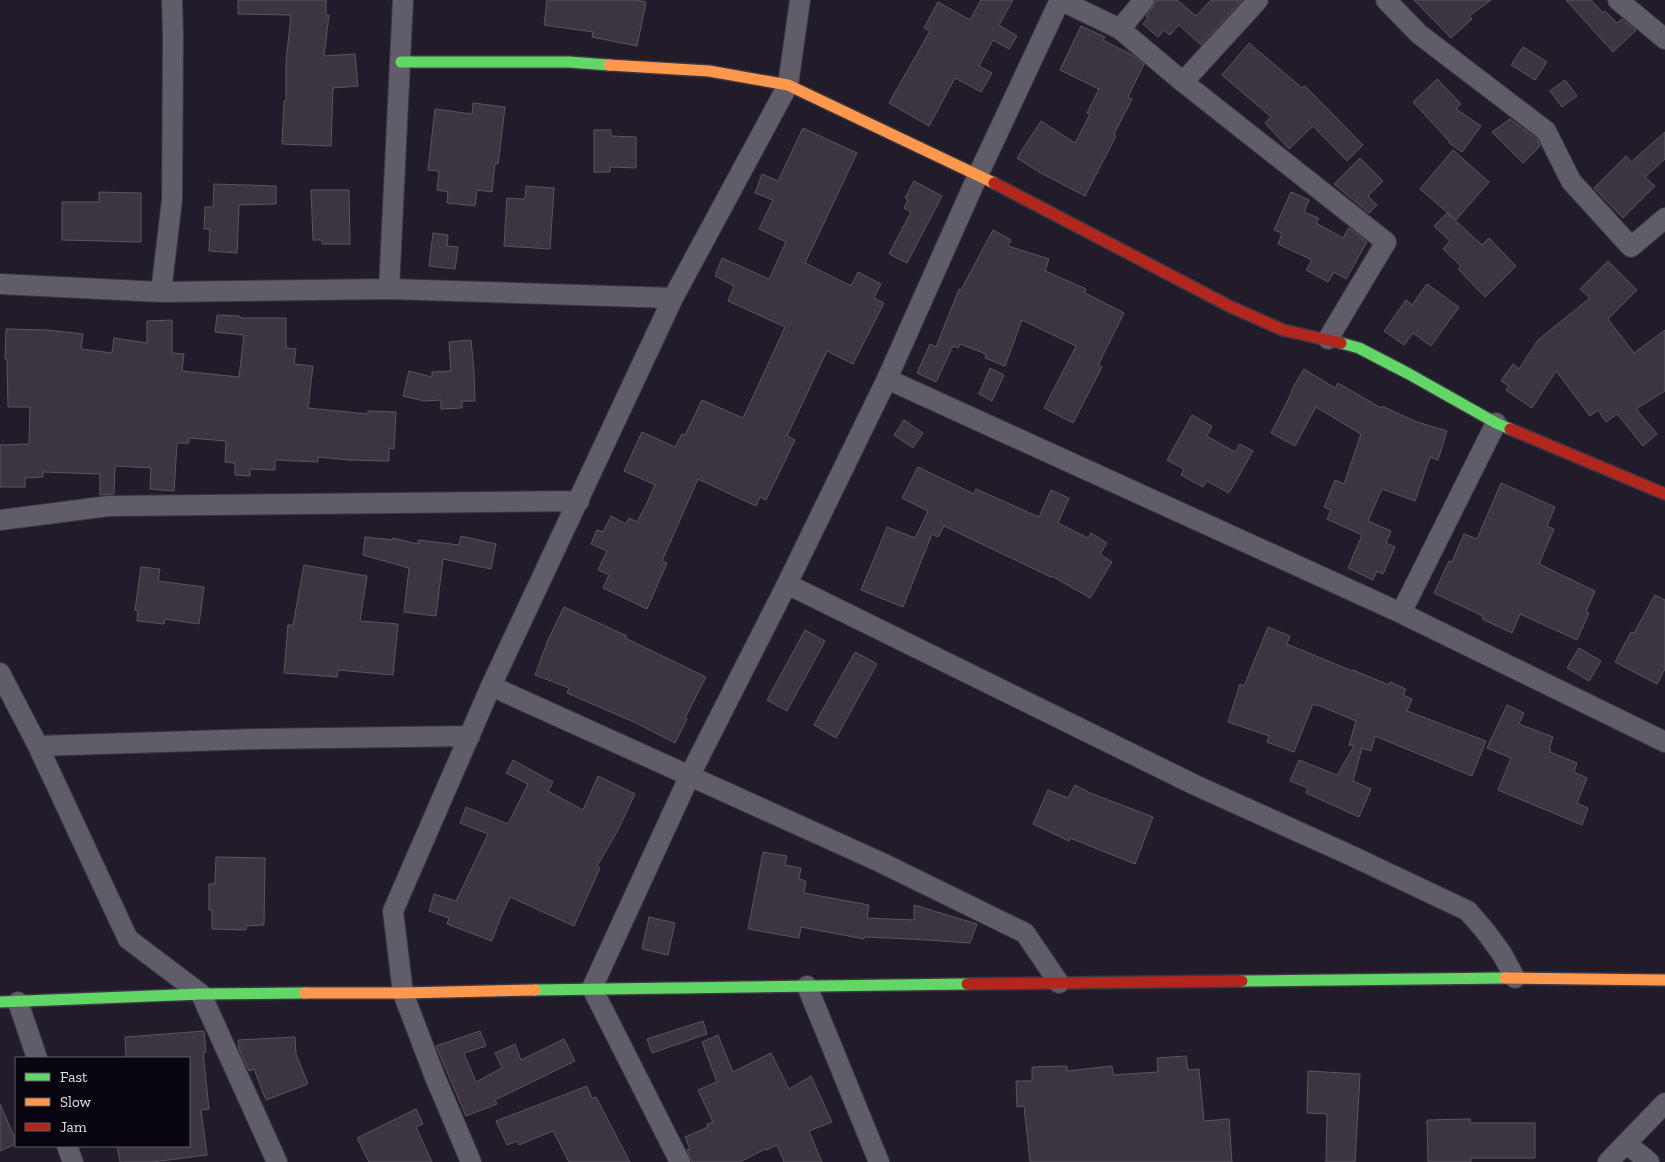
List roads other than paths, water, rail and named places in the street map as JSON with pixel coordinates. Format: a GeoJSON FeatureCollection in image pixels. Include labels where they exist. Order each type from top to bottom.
{"type":"FeatureCollection","features":[{"type":"Feature","properties":{"kind":"street"},"geometry":{"type":"LineString","coordinates":[[161,292],[172,200],[172,0]]}},
{"type":"Feature","properties":{"kind":"street"},"geometry":{"type":"LineString","coordinates":[[389,289],[403,0]]}},
{"type":"Feature","properties":{"kind":"street"},"geometry":{"type":"LineString","coordinates":[[471,1162],[435,1077],[403,993],[393,911],[492,686],[673,298],[788,85],[800,0]]}},
{"type":"Feature","properties":{"kind":"street"},"geometry":{"type":"LineString","coordinates":[[592,988],[690,775],[787,584],[887,378],[978,175],[1060,0],[1120,29],[1183,82],[1386,242],[1328,339]]}},
{"type":"Feature","properties":{"kind":"street"},"geometry":{"type":"LineString","coordinates":[[1120,29],[1144,0]]}},
{"type":"Feature","properties":{"kind":"street"},"geometry":{"type":"LineString","coordinates":[[1183,82],[1258,0]]}},
{"type":"Feature","properties":{"kind":"street"},"geometry":{"type":"LineString","coordinates":[[1386,0],[1419,34],[1546,131],[1571,180],[1631,247],[1665,218]]}},
{"type":"Feature","properties":{"kind":"street"},"geometry":{"type":"LineString","coordinates":[[1618,0],[1665,39]]}},
{"type":"Feature","properties":{"kind":"street"},"geometry":{"type":"LineString","coordinates":[[401,62],[579,63],[709,71],[788,85],[978,175],[1231,307],[1284,330],[1328,339],[1359,348],[1410,374],[1496,423],[1665,494]]}},
{"type":"Feature","properties":{"kind":"street"},"geometry":{"type":"LineString","coordinates":[[0,284],[161,292],[389,289],[673,298]]}},
{"type":"Feature","properties":{"kind":"street"},"geometry":{"type":"LineString","coordinates":[[887,378],[1400,613],[1665,742]]}},
{"type":"Feature","properties":{"kind":"street"},"geometry":{"type":"LineString","coordinates":[[1400,613],[1496,423]]}},
{"type":"Feature","properties":{"kind":"street"},"geometry":{"type":"LineString","coordinates":[[0,520],[109,506],[579,501]]}},
{"type":"Feature","properties":{"kind":"street"},"geometry":{"type":"LineString","coordinates":[[787,584],[1195,785],[1468,911],[1491,939],[1516,978]]}},
{"type":"Feature","properties":{"kind":"street"},"geometry":{"type":"LineString","coordinates":[[0,673],[38,746],[128,939],[202,994],[277,1162]]}},
{"type":"Feature","properties":{"kind":"street"},"geometry":{"type":"LineString","coordinates":[[492,686],[880,862],[1025,933],[1060,983]]}},
{"type":"Feature","properties":{"kind":"street"},"geometry":{"type":"LineString","coordinates":[[38,746],[260,739],[470,736]]}},
{"type":"Feature","properties":{"kind":"street"},"geometry":{"type":"LineString","coordinates":[[36,1057],[9,1002],[202,994],[403,993],[592,988],[1516,978],[1665,980]]}},
{"type":"Feature","properties":{"kind":"street"},"geometry":{"type":"LineString","coordinates":[[807,986],[879,1162]]}},
{"type":"Feature","properties":{"kind":"street"},"geometry":{"type":"LineString","coordinates":[[592,988],[680,1162]]}},
{"type":"Feature","properties":{"kind":"street"},"geometry":{"type":"LineString","coordinates":[[1608,1162],[1665,1103]]}},
{"type":"Feature","properties":{"kind":"street"},"geometry":{"type":"LineString","coordinates":[[1626,1143],[1649,1162]]}},
{"type":"Feature","properties":{"kind":"street"},"geometry":{"type":"LineString","coordinates":[[67,1147],[73,1162]]}}]}
